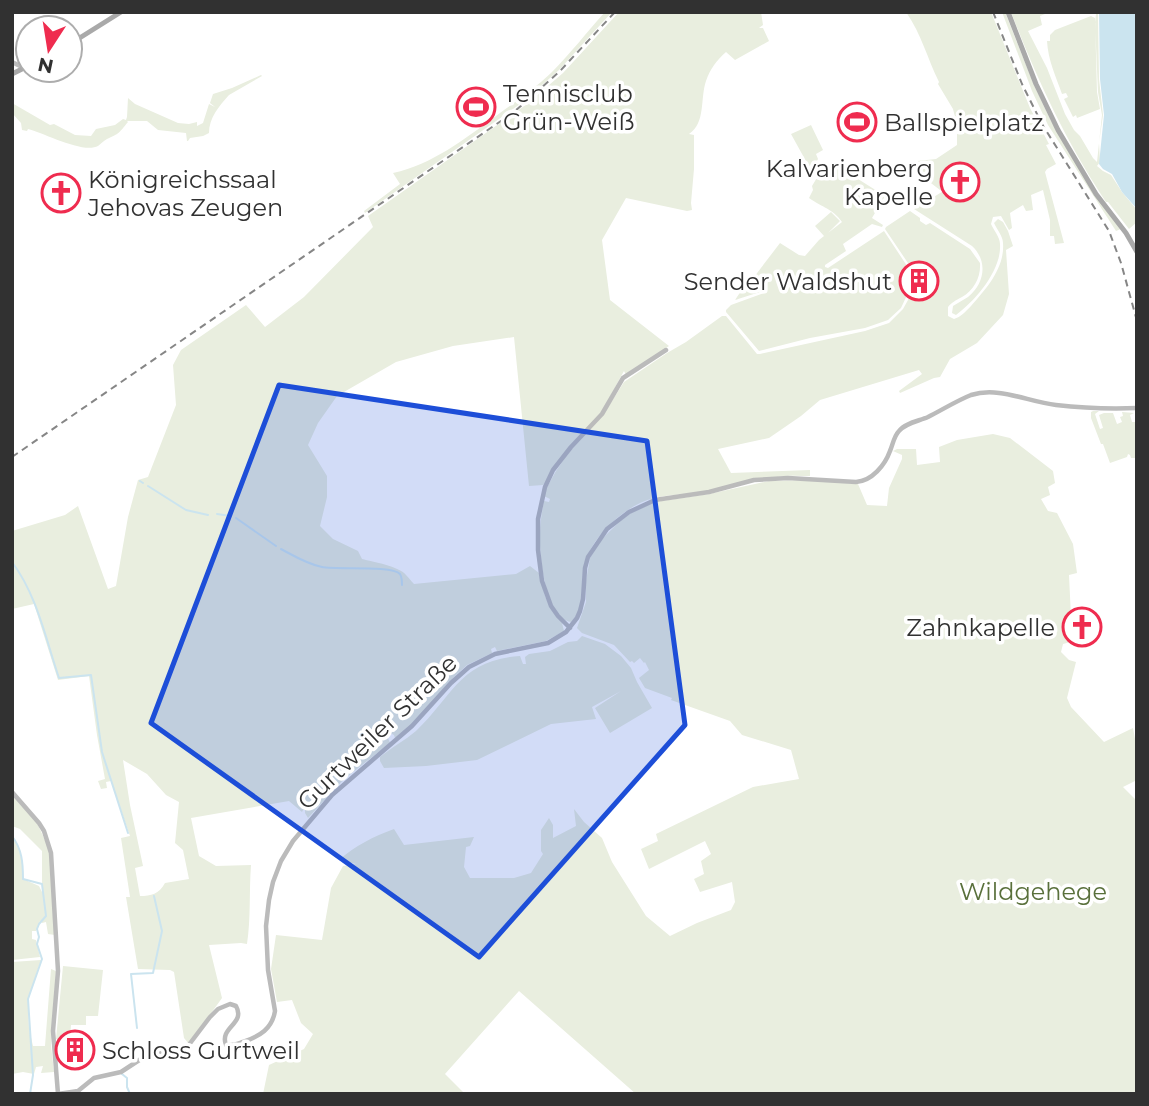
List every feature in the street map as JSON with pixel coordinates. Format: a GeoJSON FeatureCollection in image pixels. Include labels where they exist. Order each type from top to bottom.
{"type":"FeatureCollection","features":[{"type":"Feature","properties":{"kind":"main road"},"geometry":{"type":"LineString","coordinates":[[84,35],[121,12]]}},
{"type":"Feature","properties":{"kind":"main road"},"geometry":{"type":"LineString","coordinates":[[1008,12],[1036,85],[1058,130],[1096,194],[1130,238],[1137,252]]}},
{"type":"Feature","properties":{"kind":"main road"},"geometry":{"type":"LineString","coordinates":[[666,350],[623,378],[602,414],[571,447],[545,487],[538,519],[541,573],[551,606],[570,628],[580,611],[584,568],[593,549],[612,524],[643,504],[709,492],[754,480],[818,478],[862,482],[881,466],[889,454],[896,434],[902,428],[984,392],[1055,405],[1137,409]]}},
{"type":"Feature","properties":{"kind":"main road","name":"Gurtweiler Straße"},"geometry":{"type":"LineString","coordinates":[[58,1094],[78,1091],[94,1078],[121,1072],[147,1055],[183,1050],[210,1017],[225,1005],[236,1006],[239,1011],[239,1017],[224,1036],[226,1045],[231,1046],[258,1037],[269,1027],[275,1005],[268,970],[266,926],[269,901],[273,882],[286,852],[312,816],[345,782],[412,726],[469,667],[495,654],[548,643],[570,628]]}},
{"type":"Feature","properties":{"kind":"main road"},"geometry":{"type":"LineString","coordinates":[[12,792],[39,822],[51,853],[58,971],[53,1031],[58,1094]]}},
{"type":"Feature","properties":{"kind":"highlighted area"},"geometry":{"type":"Polygon","coordinates":[[[279,385],[647,441],[685,725],[479,957],[151,723],[279,385]]]}},
{"type":"Feature","properties":{"kind":"green space"},"geometry":{"type":"Polygon","coordinates":[[[605,12],[612,12],[559,70],[523,102],[365,213],[364,211],[400,184],[393,173],[421,164],[447,150],[524,95],[551,73],[605,12]]]}},
{"type":"Feature","properties":{"kind":"green space"},"geometry":{"type":"Polygon","coordinates":[[[619,12],[761,12],[763,25],[759,28],[763,28],[769,41],[735,60],[726,52],[714,65],[708,77],[698,123],[689,134],[694,135],[692,210],[626,198],[602,240],[610,300],[669,346],[626,375],[624,371],[601,413],[543,485],[529,486],[514,337],[453,346],[396,362],[337,396],[318,423],[308,445],[327,476],[327,497],[320,526],[333,539],[358,551],[362,559],[398,569],[414,584],[516,574],[530,566],[539,573],[545,596],[564,631],[546,641],[497,651],[495,647],[491,649],[492,653],[467,665],[412,725],[395,738],[390,733],[390,743],[343,780],[308,818],[305,810],[302,812],[289,801],[191,818],[199,856],[216,866],[251,865],[247,944],[209,945],[222,998],[189,1044],[184,1038],[174,972],[138,969],[126,897],[130,897],[121,838],[130,836],[111,781],[106,782],[107,788],[101,789],[98,781],[105,779],[89,676],[58,680],[34,604],[12,609],[12,531],[65,515],[78,506],[108,589],[116,586],[128,517],[138,480],[148,477],[176,405],[173,365],[181,350],[246,305],[265,327],[304,297],[373,227],[368,216],[527,104],[563,73],[619,12]],[[123,760],[143,866],[135,868],[140,896],[154,894],[165,883],[189,879],[183,850],[175,843],[179,802],[166,795],[147,774],[123,760]]]}},
{"type":"Feature","properties":{"kind":"green space"},"geometry":{"type":"Polygon","coordinates":[[[906,12],[991,12],[1056,164],[1045,172],[1064,243],[1055,244],[1054,236],[1050,236],[1050,220],[1043,190],[1031,195],[1033,210],[1026,211],[1023,205],[1010,213],[1012,228],[1009,230],[1001,216],[993,217],[991,224],[1000,244],[997,264],[979,293],[956,315],[952,313],[953,306],[968,297],[981,279],[981,258],[972,246],[914,209],[950,187],[965,191],[972,184],[967,178],[947,171],[947,187],[940,190],[914,168],[917,161],[936,159],[957,145],[957,133],[961,128],[906,12]]]}},
{"type":"Feature","properties":{"kind":"green space"},"geometry":{"type":"Polygon","coordinates":[[[1002,12],[1005,12],[1051,121],[1121,229],[1116,231],[1048,125],[1002,12]]]}},
{"type":"Feature","properties":{"kind":"green space"},"geometry":{"type":"Polygon","coordinates":[[[1011,12],[1050,12],[1040,16],[1042,25],[1028,31],[1074,130],[1097,162],[1099,143],[1100,162],[1097,166],[1111,175],[1137,210],[1137,222],[1129,229],[1106,202],[1075,152],[1041,83],[1011,12]]]}},
{"type":"Feature","properties":{"kind":"green space"},"geometry":{"type":"Polygon","coordinates":[[[1098,12],[1099,79],[1103,115],[1099,142],[1102,115],[1098,92],[1095,23],[1098,12]]]}},
{"type":"Feature","properties":{"kind":"green space"},"geometry":{"type":"Polygon","coordinates":[[[1091,16],[1095,18],[1100,109],[1077,118],[1076,115],[1073,117],[1064,99],[1068,97],[1066,93],[1062,94],[1047,41],[1050,41],[1050,35],[1055,30],[1091,16]]]}},
{"type":"Feature","properties":{"kind":"green space"},"geometry":{"type":"Polygon","coordinates":[[[261,75],[229,95],[213,117],[209,133],[188,141],[186,133],[158,130],[147,121],[127,121],[119,133],[98,146],[83,147],[28,129],[22,130],[21,123],[12,113],[12,103],[50,125],[54,124],[75,135],[91,136],[96,129],[126,120],[128,98],[135,104],[178,123],[197,122],[197,126],[203,123],[209,104],[215,107],[210,103],[213,94],[261,75]]]}},
{"type":"Feature","properties":{"kind":"green space"},"geometry":{"type":"Polygon","coordinates":[[[811,125],[823,150],[816,154],[818,159],[813,169],[805,165],[807,163],[791,134],[811,125]]]}},
{"type":"Feature","properties":{"kind":"green space"},"geometry":{"type":"Polygon","coordinates":[[[831,162],[885,196],[872,218],[883,225],[882,227],[872,224],[843,244],[846,251],[825,267],[828,268],[884,231],[911,272],[908,293],[901,308],[888,320],[865,328],[759,351],[726,310],[731,305],[767,292],[764,287],[760,292],[735,300],[780,243],[805,256],[824,236],[815,226],[831,212],[840,221],[828,233],[842,222],[831,211],[809,198],[812,186],[824,166],[832,165],[831,162]]]}},
{"type":"Feature","properties":{"kind":"green space"},"geometry":{"type":"Polygon","coordinates":[[[910,211],[926,225],[930,223],[970,249],[980,263],[978,278],[973,287],[948,307],[948,316],[954,319],[971,306],[998,269],[1003,243],[994,223],[998,219],[1003,222],[1013,246],[1006,250],[1009,294],[1003,315],[977,343],[950,359],[940,377],[900,393],[899,391],[922,374],[919,370],[820,400],[769,438],[718,449],[731,473],[810,470],[810,476],[781,476],[703,492],[655,498],[624,513],[609,525],[587,556],[576,615],[571,622],[562,618],[555,609],[545,584],[540,544],[541,521],[544,501],[549,502],[550,499],[544,496],[571,449],[603,415],[624,382],[722,316],[726,316],[757,354],[865,331],[889,323],[903,309],[913,283],[917,288],[925,284],[885,229],[910,211]]]}},
{"type":"Feature","properties":{"kind":"green space"},"geometry":{"type":"Polygon","coordinates":[[[1093,411],[1099,411],[1095,414],[1100,429],[1103,428],[1099,415],[1113,413],[1117,424],[1122,422],[1122,412],[1134,413],[1130,415],[1137,426],[1137,458],[1131,458],[1128,454],[1127,457],[1110,463],[1091,418],[1093,411]]]}},
{"type":"Feature","properties":{"kind":"green space","name":"Wildgehege"},"geometry":{"type":"Polygon","coordinates":[[[993,434],[1010,438],[1053,471],[1055,483],[1048,487],[1050,495],[1041,499],[1048,511],[1057,513],[1073,544],[1077,573],[1069,575],[1070,629],[1080,627],[1082,631],[1082,639],[1063,644],[1061,652],[1069,660],[1076,662],[1067,698],[1071,707],[1104,742],[1133,728],[1137,750],[1137,780],[1123,787],[1137,801],[1137,1094],[636,1094],[519,991],[445,1074],[465,1094],[263,1094],[269,1065],[304,1049],[313,1034],[301,1023],[292,1000],[277,1002],[271,969],[276,935],[322,940],[331,888],[343,866],[356,864],[339,860],[358,846],[386,832],[394,829],[404,845],[474,837],[470,846],[466,847],[464,867],[470,878],[514,878],[531,873],[543,854],[541,830],[549,818],[553,825],[553,838],[576,826],[574,809],[602,838],[612,862],[646,916],[670,936],[731,910],[735,902],[732,882],[700,892],[694,879],[704,874],[701,861],[711,854],[705,841],[649,869],[641,849],[658,841],[656,834],[753,787],[799,779],[791,750],[742,735],[730,721],[645,688],[639,678],[649,670],[645,662],[640,658],[634,663],[630,662],[614,645],[582,633],[577,628],[586,602],[590,558],[601,540],[619,522],[655,502],[769,481],[810,480],[858,484],[867,505],[887,506],[889,488],[902,459],[902,455],[893,451],[916,449],[917,465],[940,462],[939,447],[957,440],[993,434]]]}},
{"type":"Feature","properties":{"kind":"green space"},"geometry":{"type":"Polygon","coordinates":[[[582,636],[605,644],[621,656],[631,668],[652,708],[610,733],[595,708],[621,691],[592,707],[596,719],[551,724],[477,760],[384,768],[380,757],[416,731],[470,672],[484,664],[520,656],[523,664],[526,664],[525,657],[529,654],[550,651],[568,642],[577,641],[582,636]]]}},
{"type":"Feature","properties":{"kind":"green space"},"geometry":{"type":"Polygon","coordinates":[[[12,795],[37,823],[51,853],[55,935],[48,934],[46,922],[40,921],[36,931],[32,931],[32,939],[36,940],[40,957],[12,960],[12,836],[21,856],[23,879],[39,886],[42,892],[42,851],[20,829],[12,826],[12,795]]]}},
{"type":"Feature","properties":{"kind":"green space"},"geometry":{"type":"Polygon","coordinates":[[[41,960],[28,999],[29,1029],[33,1046],[45,1046],[51,969],[56,971],[51,1045],[54,1072],[41,1073],[43,1066],[36,1067],[34,1074],[12,1074],[12,962],[41,960]]]}},
{"type":"Feature","properties":{"kind":"green space"},"geometry":{"type":"Polygon","coordinates":[[[63,966],[103,970],[98,1016],[86,1016],[86,1025],[71,1025],[70,1039],[56,1039],[63,966]]]}},
{"type":"Feature","properties":{"kind":"water"},"geometry":{"type":"Polygon","coordinates":[[[1099,12],[1137,12],[1137,209],[1122,192],[1112,174],[1099,164],[1104,115],[1100,79],[1099,12]]]}},
{"type":"Feature","properties":{"kind":"waterway"},"geometry":{"type":"LineString","coordinates":[[148,486],[186,510],[208,515]]}},
{"type":"Feature","properties":{"kind":"waterway"},"geometry":{"type":"LineString","coordinates":[[217,514],[231,516]]}},
{"type":"Feature","properties":{"kind":"waterway"},"geometry":{"type":"LineString","coordinates":[[236,518],[276,546]]}},
{"type":"Feature","properties":{"kind":"waterway"},"geometry":{"type":"LineString","coordinates":[[281,549],[322,567],[395,571],[401,575],[402,585]]}},
{"type":"Feature","properties":{"kind":"waterway"},"geometry":{"type":"LineString","coordinates":[[12,562],[34,603],[59,678],[91,675],[102,752],[128,833]]}},
{"type":"Feature","properties":{"kind":"waterway"},"geometry":{"type":"LineString","coordinates":[[12,836],[21,856],[23,879],[42,884],[46,916],[37,929],[37,944],[42,959],[28,999],[33,1075],[30,1094]]}},
{"type":"Feature","properties":{"kind":"waterway"},"geometry":{"type":"LineString","coordinates":[[137,1028],[131,974],[153,973],[162,931],[154,896]]}},
{"type":"Feature","properties":{"kind":"waterway"},"geometry":{"type":"LineString","coordinates":[[122,1074],[127,1078],[130,1094]]}},
{"type":"Feature","properties":{"kind":"railway"},"geometry":{"type":"LineString","coordinates":[[12,457],[514,112],[560,71],[615,12]]}},
{"type":"Feature","properties":{"kind":"railway"},"geometry":{"type":"LineString","coordinates":[[993,12],[1022,84],[1042,124],[1109,231],[1137,321]]}},
{"type":"Feature","properties":{"kind":"place","name":"Tennisclub Grün-Weiß"},"geometry":{"type":"Point","coordinates":[476,107]}},
{"type":"Feature","properties":{"kind":"place","name":"Ballspielplatz"},"geometry":{"type":"Point","coordinates":[857,122]}},
{"type":"Feature","properties":{"kind":"place","name":"Kalvarienberg Kapelle"},"geometry":{"type":"Point","coordinates":[960,182]}},
{"type":"Feature","properties":{"kind":"place","name":"Königreichssaal Jehovas Zeugen"},"geometry":{"type":"Point","coordinates":[61,193]}},
{"type":"Feature","properties":{"kind":"place","name":"Sender Waldshut"},"geometry":{"type":"Point","coordinates":[919,281]}},
{"type":"Feature","properties":{"kind":"place","name":"Zahnkapelle"},"geometry":{"type":"Point","coordinates":[1082,627]}},
{"type":"Feature","properties":{"kind":"place","name":"Schloss Gurtweil"},"geometry":{"type":"Point","coordinates":[75,1050]}}]}
